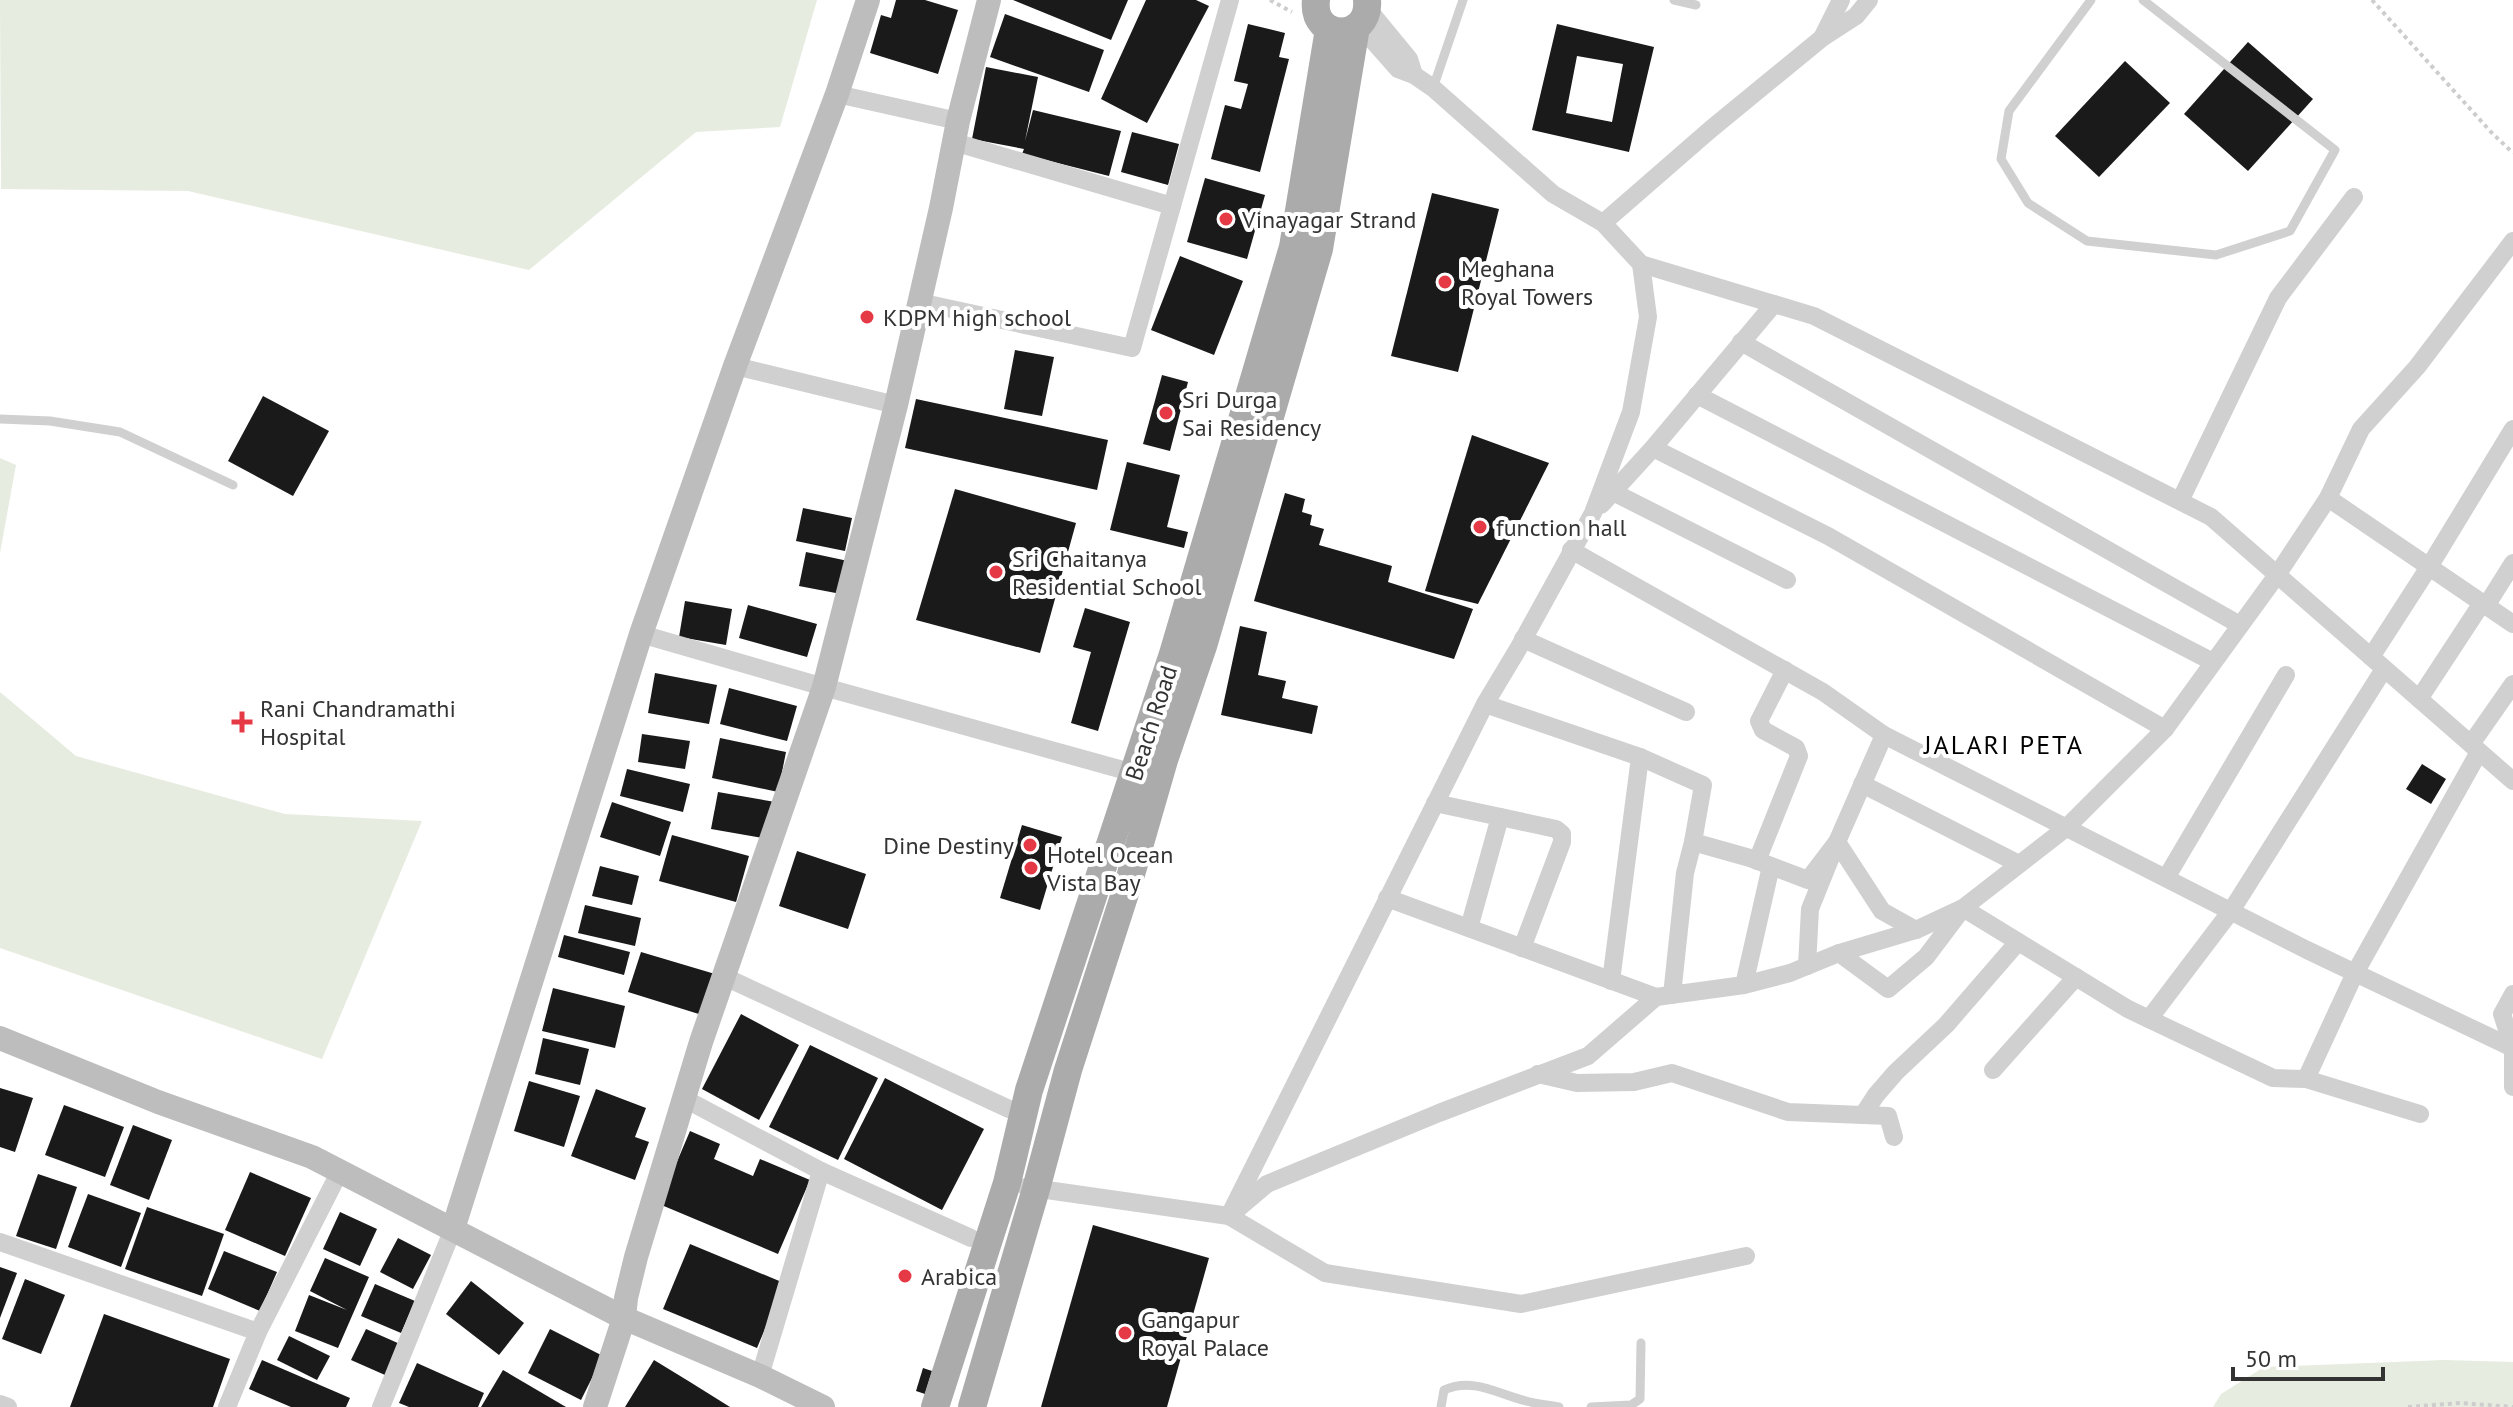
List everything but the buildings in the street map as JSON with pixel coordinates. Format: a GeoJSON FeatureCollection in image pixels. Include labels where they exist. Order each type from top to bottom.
{"type":"FeatureCollection","features":[{"type":"Feature","properties":{"kind":"main road"},"geometry":{"type":"LineString","coordinates":[[1314,1],[1318,18],[1356,18]]}},
{"type":"Feature","properties":{"kind":"main road","name":"Beach Road"},"geometry":{"type":"LineString","coordinates":[[935,1407],[1007,1183],[1029,1090],[1173,654],[1293,247],[1356,18]]}},
{"type":"Feature","properties":{"kind":"main road","name":"Beach Road"},"geometry":{"type":"LineString","coordinates":[[972,1407],[1068,1070],[1203,646],[1319,249],[1356,18]]}},
{"type":"Feature","properties":{"kind":"street"},"geometry":{"type":"LineString","coordinates":[[381,1407],[453,1229],[641,634],[735,366],[837,94],[868,0]]}},
{"type":"Feature","properties":{"kind":"street"},"geometry":{"type":"LineString","coordinates":[[595,1407],[624,1318],[636,1257],[701,1042],[824,687],[896,405],[956,131],[989,0]]}},
{"type":"Feature","properties":{"kind":"street"},"geometry":{"type":"LineString","coordinates":[[919,302],[1132,348],[1230,0]]}},
{"type":"Feature","properties":{"kind":"street"},"geometry":{"type":"LineString","coordinates":[[1822,38],[1841,0]]}},
{"type":"Feature","properties":{"kind":"street"},"geometry":{"type":"LineString","coordinates":[[1603,223],[1822,38],[1856,16],[1869,0]]}},
{"type":"Feature","properties":{"kind":"street"},"geometry":{"type":"LineString","coordinates":[[1356,18],[1409,59],[1414,75],[1433,88],[1553,194],[1603,223],[1641,264],[1814,316],[2211,517],[2513,781]]}},
{"type":"Feature","properties":{"kind":"street"},"geometry":{"type":"LineString","coordinates":[[837,94],[956,131],[1172,206]]}},
{"type":"Feature","properties":{"kind":"street"},"geometry":{"type":"LineString","coordinates":[[2180,501],[2278,298],[2354,197]]}},
{"type":"Feature","properties":{"kind":"street"},"geometry":{"type":"LineString","coordinates":[[1387,898],[1611,981],[1664,996],[1744,985],[1916,930],[1963,908],[2066,828],[2165,729],[2277,575],[2328,498],[2361,429],[2417,367],[2513,241]]}},
{"type":"Feature","properties":{"kind":"street"},"geometry":{"type":"LineString","coordinates":[[1229,1216],[1485,704],[1593,513],[1631,412],[1648,317],[1641,264]]}},
{"type":"Feature","properties":{"kind":"street"},"geometry":{"type":"LineString","coordinates":[[1593,513],[1653,448],[1774,304]]}},
{"type":"Feature","properties":{"kind":"street"},"geometry":{"type":"LineString","coordinates":[[1741,342],[2240,625]]}},
{"type":"Feature","properties":{"kind":"street"},"geometry":{"type":"LineString","coordinates":[[735,366],[896,405]]}},
{"type":"Feature","properties":{"kind":"street"},"geometry":{"type":"LineString","coordinates":[[1697,395],[2213,662]]}},
{"type":"Feature","properties":{"kind":"street"},"geometry":{"type":"LineString","coordinates":[[2149,1019],[2231,911],[2378,663],[2429,567],[2513,429]]}},
{"type":"Feature","properties":{"kind":"street"},"geometry":{"type":"LineString","coordinates":[[1653,448],[1828,536],[2165,729]]}},
{"type":"Feature","properties":{"kind":"street"},"geometry":{"type":"LineString","coordinates":[[1613,492],[1787,580]]}},
{"type":"Feature","properties":{"kind":"street"},"geometry":{"type":"LineString","coordinates":[[2328,498],[2513,624]]}},
{"type":"Feature","properties":{"kind":"street"},"geometry":{"type":"LineString","coordinates":[[1571,550],[1823,692],[1884,735],[2355,973],[2513,1048]]}},
{"type":"Feature","properties":{"kind":"street"},"geometry":{"type":"LineString","coordinates":[[2419,699],[2513,563]]}},
{"type":"Feature","properties":{"kind":"street"},"geometry":{"type":"LineString","coordinates":[[641,634],[1134,773]]}},
{"type":"Feature","properties":{"kind":"street"},"geometry":{"type":"LineString","coordinates":[[1523,639],[1686,712]]}},
{"type":"Feature","properties":{"kind":"street"},"geometry":{"type":"LineString","coordinates":[[1744,985],[1764,864],[1799,756],[1796,748],[1763,730],[1759,721],[1785,670]]}},
{"type":"Feature","properties":{"kind":"street"},"geometry":{"type":"LineString","coordinates":[[2166,878],[2286,675]]}},
{"type":"Feature","properties":{"kind":"street"},"geometry":{"type":"LineString","coordinates":[[2306,1079],[2355,973],[2475,748],[2513,684]]}},
{"type":"Feature","properties":{"kind":"street"},"geometry":{"type":"LineString","coordinates":[[1229,1216],[1267,1184],[1588,1056],[1664,996],[1703,785],[1640,757],[1485,704]]}},
{"type":"Feature","properties":{"kind":"street"},"geometry":{"type":"LineString","coordinates":[[1807,966],[1810,909],[1884,735]]}},
{"type":"Feature","properties":{"kind":"street"},"geometry":{"type":"LineString","coordinates":[[1611,981],[1640,757]]}},
{"type":"Feature","properties":{"kind":"street"},"geometry":{"type":"LineString","coordinates":[[1862,784],[2019,864]]}},
{"type":"Feature","properties":{"kind":"street"},"geometry":{"type":"LineString","coordinates":[[1435,803],[1556,829],[1562,834],[1562,842],[1522,948]]}},
{"type":"Feature","properties":{"kind":"street"},"geometry":{"type":"LineString","coordinates":[[1469,928],[1500,817]]}},
{"type":"Feature","properties":{"kind":"street"},"geometry":{"type":"LineString","coordinates":[[1693,842],[1808,880],[1837,842]]}},
{"type":"Feature","properties":{"kind":"street"},"geometry":{"type":"LineString","coordinates":[[1837,842],[1882,911],[1916,930]]}},
{"type":"Feature","properties":{"kind":"street"},"geometry":{"type":"LineString","coordinates":[[1963,908],[2149,1019],[2273,1078],[2306,1079],[2420,1114]]}},
{"type":"Feature","properties":{"kind":"street"},"geometry":{"type":"LineString","coordinates":[[1839,953],[1888,989],[1926,957],[1963,908]]}},
{"type":"Feature","properties":{"kind":"street"},"geometry":{"type":"LineString","coordinates":[[1863,1115],[1896,1072],[1946,1025],[2018,942]]}},
{"type":"Feature","properties":{"kind":"street"},"geometry":{"type":"LineString","coordinates":[[725,977],[1009,1109]]}},
{"type":"Feature","properties":{"kind":"street"},"geometry":{"type":"LineString","coordinates":[[1993,1070],[2076,977]]}},
{"type":"Feature","properties":{"kind":"street"},"geometry":{"type":"LineString","coordinates":[[2513,994],[2507,1014],[2513,1048]]}},
{"type":"Feature","properties":{"kind":"street"},"geometry":{"type":"LineString","coordinates":[[0,1038],[158,1102],[312,1157],[624,1318],[760,1376],[823,1407]]}},
{"type":"Feature","properties":{"kind":"street"},"geometry":{"type":"LineString","coordinates":[[2513,1055],[2513,1087]]}},
{"type":"Feature","properties":{"kind":"street"},"geometry":{"type":"LineString","coordinates":[[1538,1074],[1577,1083],[1634,1082],[1672,1073],[1788,1112],[1888,1116],[1894,1137]]}},
{"type":"Feature","properties":{"kind":"street"},"geometry":{"type":"LineString","coordinates":[[685,1099],[821,1171],[971,1238]]}},
{"type":"Feature","properties":{"kind":"street"},"geometry":{"type":"LineString","coordinates":[[227,1407],[258,1332],[340,1171]]}},
{"type":"Feature","properties":{"kind":"street"},"geometry":{"type":"LineString","coordinates":[[760,1376],[821,1171]]}},
{"type":"Feature","properties":{"kind":"street"},"geometry":{"type":"LineString","coordinates":[[1007,1183],[1229,1216],[1325,1273],[1521,1304],[1746,1256]]}},
{"type":"Feature","properties":{"kind":"street"},"geometry":{"type":"LineString","coordinates":[[0,1242],[258,1332]]}},
{"type":"Feature","properties":{"kind":"street"},"geometry":{"type":"LineString","coordinates":[[0,1404],[8,1407]]}},
{"type":"Feature","properties":{"kind":"lane"},"geometry":{"type":"LineString","coordinates":[[1433,88],[1463,0]]}},
{"type":"Feature","properties":{"kind":"lane"},"geometry":{"type":"LineString","coordinates":[[1674,0],[1696,5]]}},
{"type":"Feature","properties":{"kind":"lane"},"geometry":{"type":"LineString","coordinates":[[2091,0],[2009,111],[2001,159],[2028,203],[2087,241],[2216,255],[2290,231],[2335,150],[2143,0]]}},
{"type":"Feature","properties":{"kind":"lane"},"geometry":{"type":"LineString","coordinates":[[0,419],[50,421],[120,432],[233,485]]}},
{"type":"Feature","properties":{"kind":"lane"},"geometry":{"type":"LineString","coordinates":[[1591,1407],[1631,1405],[1640,1399],[1641,1343]]}},
{"type":"Feature","properties":{"kind":"lane"},"geometry":{"type":"LineString","coordinates":[[1441,1407],[1444,1390],[1475,1384],[1526,1401],[1559,1407]]}},
{"type":"Feature","properties":{"kind":"path"},"geometry":{"type":"LineString","coordinates":[[2372,0],[2513,153]]}},
{"type":"Feature","properties":{"kind":"path"},"geometry":{"type":"LineString","coordinates":[[2408,1407],[2460,1403],[2513,1407]]}},
{"type":"Feature","properties":{"kind":"shaded area"},"geometry":{"type":"Polygon","coordinates":[[[0,0],[817,0],[780,127],[696,132],[529,270],[188,191],[1,189],[0,0]]]}},
{"type":"Feature","properties":{"kind":"shaded area"},"geometry":{"type":"Polygon","coordinates":[[[0,458],[16,465],[0,553],[0,458]]]}},
{"type":"Feature","properties":{"kind":"shaded area"},"geometry":{"type":"Polygon","coordinates":[[[0,692],[76,756],[285,814],[422,821],[322,1059],[0,948],[0,692]]]}},
{"type":"Feature","properties":{"kind":"shaded area"},"geometry":{"type":"Polygon","coordinates":[[[2444,1360],[2513,1362],[2513,1407],[2213,1407],[2221,1394],[2264,1367],[2444,1360]]]}},
{"type":"Feature","properties":{"kind":"place","name":"Vinayagar Strand"},"geometry":{"type":"Point","coordinates":[1226,219]}},
{"type":"Feature","properties":{"kind":"place","name":"Meghana Royal Towers"},"geometry":{"type":"Point","coordinates":[1445,282]}},
{"type":"Feature","properties":{"kind":"place","name":"KDPM high school"},"geometry":{"type":"Point","coordinates":[867,317]}},
{"type":"Feature","properties":{"kind":"place","name":"Sri Durga Sai Residency"},"geometry":{"type":"Point","coordinates":[1166,413]}},
{"type":"Feature","properties":{"kind":"place","name":"function hall"},"geometry":{"type":"Point","coordinates":[1480,527]}},
{"type":"Feature","properties":{"kind":"place","name":"Sri Chaitanya Residential School"},"geometry":{"type":"Point","coordinates":[996,572]}},
{"type":"Feature","properties":{"kind":"place","name":"Rani Chandramathi Hospital"},"geometry":{"type":"Point","coordinates":[242,722]}},
{"type":"Feature","properties":{"kind":"place","name":"Dine Destiny"},"geometry":{"type":"Point","coordinates":[1030,845]}},
{"type":"Feature","properties":{"kind":"place","name":"Hotel Ocean Vista Bay"},"geometry":{"type":"Point","coordinates":[1031,868]}},
{"type":"Feature","properties":{"kind":"place","name":"Arabica"},"geometry":{"type":"Point","coordinates":[905,1276]}},
{"type":"Feature","properties":{"kind":"place","name":"Gangapur Royal Palace"},"geometry":{"type":"Point","coordinates":[1125,1333]}},
{"type":"Feature","properties":{"kind":"district","name":"JALARI PETA"},"geometry":{"type":"Point","coordinates":[2004,744]}}]}
